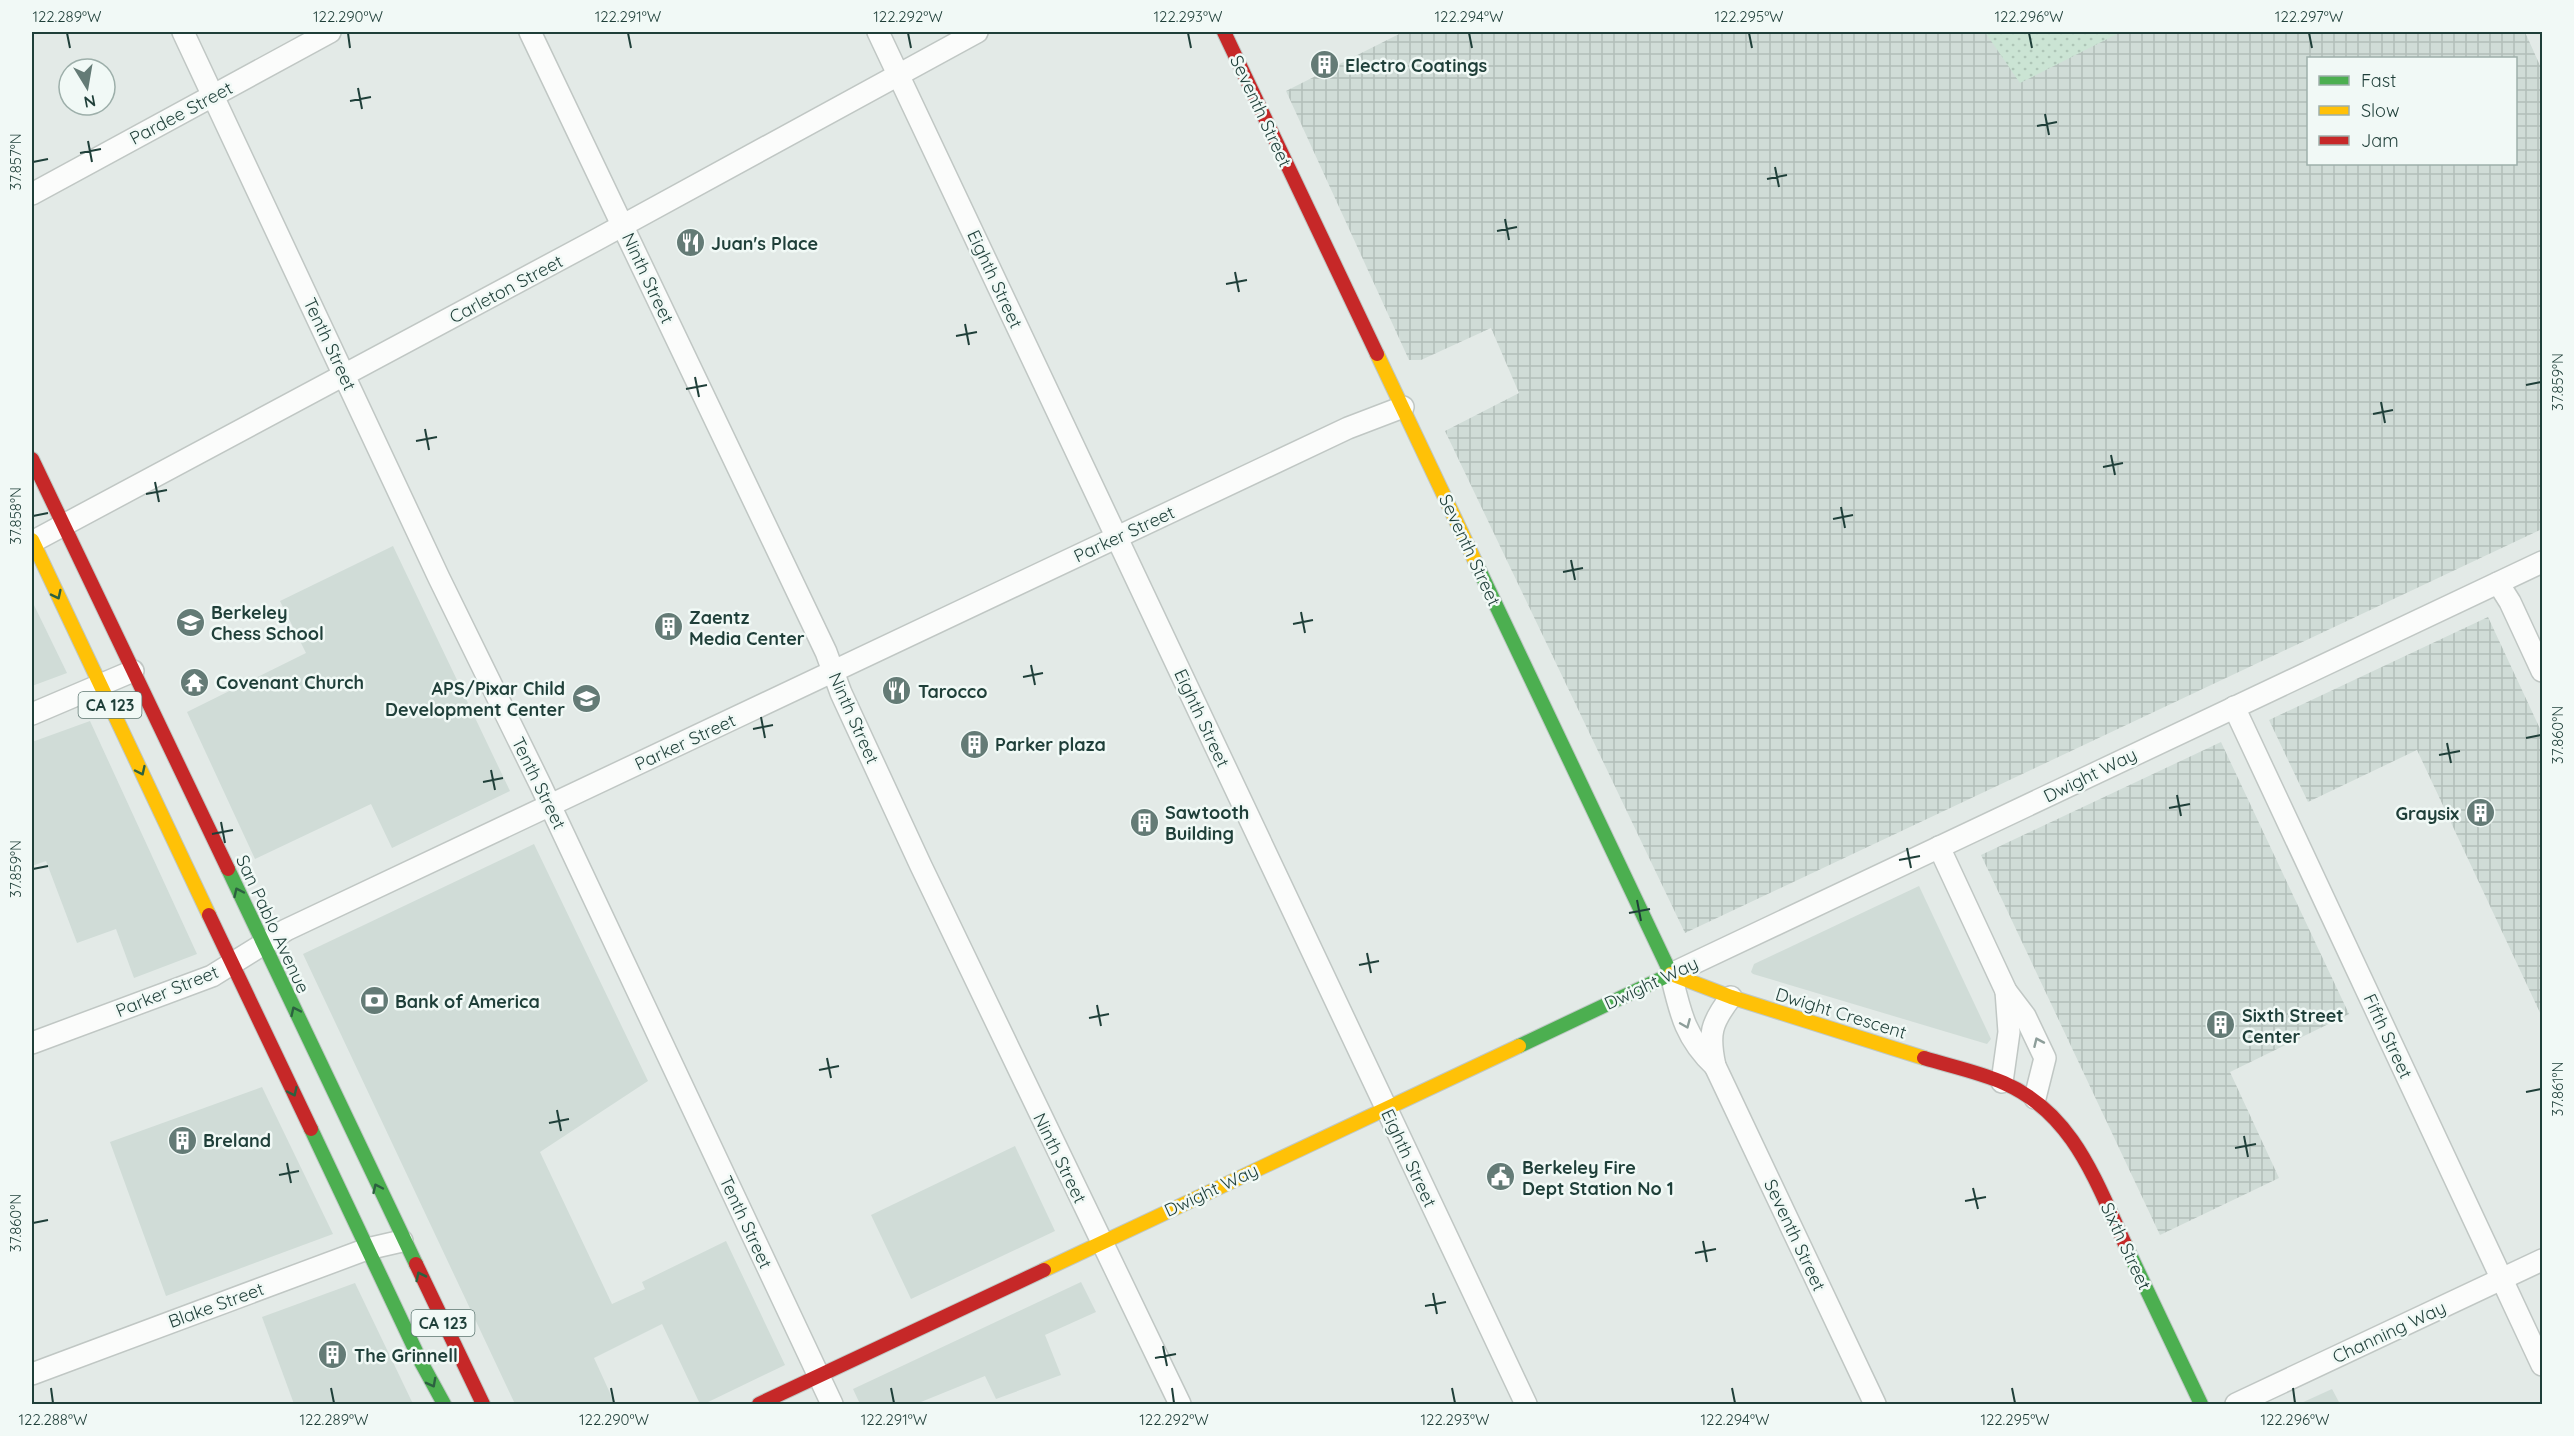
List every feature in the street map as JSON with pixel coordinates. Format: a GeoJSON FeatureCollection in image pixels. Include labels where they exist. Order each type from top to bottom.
{"type":"FeatureCollection","features":[{"type":"Feature","properties":{"kind":"street","name":"Tenth Street"},"geometry":{"type":"LineString","coordinates":[[183,32],[439,578],[550,805],[832,1404]]}},
{"type":"Feature","properties":{"kind":"street","name":"Pardee Street"},"geometry":{"type":"LineString","coordinates":[[32,194],[330,32]]}},
{"type":"Feature","properties":{"kind":"street","name":"Ninth Street"},"geometry":{"type":"LineString","coordinates":[[530,32],[833,672],[916,855],[1179,1404]]}},
{"type":"Feature","properties":{"kind":"street","name":"Eighth Street"},"geometry":{"type":"LineString","coordinates":[[878,32],[1527,1404]]}},
{"type":"Feature","properties":{"kind":"street","name":"Carleton Street"},"geometry":{"type":"LineString","coordinates":[[32,541],[64,527],[977,32]]}},
{"type":"Feature","properties":{"kind":"street","name":"Seventh Street"},"geometry":{"type":"LineString","coordinates":[[1224,32],[1404,407],[1671,974],[1679,1008],[1696,1048],[1715,1066]]}},
{"type":"Feature","properties":{"kind":"street","name":"Parker Street"},"geometry":{"type":"LineString","coordinates":[[32,1043],[212,976],[286,930],[1348,428],[1404,407]]}},
{"type":"Feature","properties":{"kind":"street","name":"San Pablo Avenue"},"geometry":{"type":"LineString","coordinates":[[32,459],[402,1241],[483,1404]]}},
{"type":"Feature","properties":{"kind":"street","name":"CA 123"},"geometry":{"type":"LineString","coordinates":[[32,541],[367,1249],[444,1404]]}},
{"type":"Feature","properties":{"kind":"street","name":"Dwight Way"},"geometry":{"type":"LineString","coordinates":[[759,1404],[2542,562]]}},
{"type":"Feature","properties":{"kind":"street"},"geometry":{"type":"LineString","coordinates":[[2498,584],[2510,602],[2542,670]]}},
{"type":"Feature","properties":{"kind":"street"},"geometry":{"type":"LineString","coordinates":[[32,714],[133,671]]}},
{"type":"Feature","properties":{"kind":"street","name":"Fifth Street"},"geometry":{"type":"LineString","coordinates":[[2234,707],[2542,1365]]}},
{"type":"Feature","properties":{"kind":"street"},"geometry":{"type":"LineString","coordinates":[[1939,847],[2006,991],[2025,1016],[2045,1058],[2036,1098]]}},
{"type":"Feature","properties":{"kind":"street","name":"Dwight Crescent"},"geometry":{"type":"LineString","coordinates":[[1671,974],[1731,997],[2002,1082]]}},
{"type":"Feature","properties":{"kind":"street"},"geometry":{"type":"LineString","coordinates":[[2002,1082],[2009,1032],[2006,991]]}},
{"type":"Feature","properties":{"kind":"street","name":"Seventh Street"},"geometry":{"type":"LineString","coordinates":[[1731,997],[1714,1020],[1710,1042],[1715,1066],[1875,1404]]}},
{"type":"Feature","properties":{"kind":"street","name":"Sixth Street"},"geometry":{"type":"LineString","coordinates":[[2002,1082],[2036,1098],[2061,1122],[2082,1152],[2201,1404]]}},
{"type":"Feature","properties":{"kind":"street","name":"Blake Street"},"geometry":{"type":"LineString","coordinates":[[32,1374],[367,1249],[402,1241]]}},
{"type":"Feature","properties":{"kind":"street","name":"Channing Way"},"geometry":{"type":"LineString","coordinates":[[2236,1404],[2542,1260]]}},
{"type":"Feature","properties":{"kind":"shaded area"},"geometry":{"type":"Polygon","coordinates":[[[1403,32],[2525,32],[2542,70],[2542,529],[1685,933],[1445,431],[1519,393],[1491,328],[1421,360],[1409,360],[1286,91],[1403,32]]]}},
{"type":"Feature","properties":{"kind":"shaded area"},"geometry":{"type":"Polygon","coordinates":[[[393,546],[510,791],[392,848],[371,804],[255,859],[187,712],[306,653],[280,601],[393,546]]]}},
{"type":"Feature","properties":{"kind":"shaded area"},"geometry":{"type":"Polygon","coordinates":[[[32,601],[67,673],[32,686],[32,601]]]}},
{"type":"Feature","properties":{"kind":"shaded area"},"geometry":{"type":"Polygon","coordinates":[[[2488,617],[2542,733],[2542,1017],[2417,750],[2308,802],[2269,720],[2488,617]]]}},
{"type":"Feature","properties":{"kind":"shaded area"},"geometry":{"type":"Polygon","coordinates":[[[90,721],[197,954],[134,978],[116,929],[77,943],[46,861],[32,866],[32,742],[90,721]]]}},
{"type":"Feature","properties":{"kind":"shaded area"},"geometry":{"type":"Polygon","coordinates":[[[2221,742],[2349,1014],[2230,1072],[2279,1178],[2160,1235],[1981,855],[2221,742]]]}},
{"type":"Feature","properties":{"kind":"shaded area"},"geometry":{"type":"Polygon","coordinates":[[[534,844],[648,1081],[540,1152],[612,1304],[645,1289],[642,1282],[726,1241],[785,1365],[704,1404],[700,1404],[662,1324],[594,1358],[615,1404],[515,1404],[303,954],[534,844]]]}},
{"type":"Feature","properties":{"kind":"shaded area"},"geometry":{"type":"Polygon","coordinates":[[[1919,886],[1991,1039],[1987,1044],[1751,972],[1754,964],[1919,886]]]}},
{"type":"Feature","properties":{"kind":"shaded area"},"geometry":{"type":"Polygon","coordinates":[[[262,1087],[333,1234],[166,1296],[110,1142],[262,1087]]]}},
{"type":"Feature","properties":{"kind":"shaded area"},"geometry":{"type":"Polygon","coordinates":[[[1015,1146],[1055,1231],[911,1299],[871,1215],[1015,1146]]]}},
{"type":"Feature","properties":{"kind":"shaded area"},"geometry":{"type":"Polygon","coordinates":[[[1081,1282],[1096,1312],[1045,1335],[1061,1375],[996,1399],[985,1376],[916,1404],[860,1404],[853,1389],[1081,1282]]]}},
{"type":"Feature","properties":{"kind":"shaded area","name":"The Grinnell"},"geometry":{"type":"Polygon","coordinates":[[[355,1283],[413,1404],[294,1404],[262,1317],[355,1283]]]}},
{"type":"Feature","properties":{"kind":"shaded area"},"geometry":{"type":"Polygon","coordinates":[[[2332,1389],[2340,1404],[2299,1404],[2332,1389]]]}},
{"type":"Feature","properties":{"kind":"green space"},"geometry":{"type":"Polygon","coordinates":[[[1985,32],[2121,32],[2020,83],[1985,32]]]}},
{"type":"Feature","properties":{"kind":"traffic: fast"},"geometry":{"type":"LineString","coordinates":[[1475,561],[1671,974]]}},
{"type":"Feature","properties":{"kind":"traffic: fast"},"geometry":{"type":"LineString","coordinates":[[228,869],[416,1264]]}},
{"type":"Feature","properties":{"kind":"traffic: fast"},"geometry":{"type":"LineString","coordinates":[[1519,1046],[1671,974]]}},
{"type":"Feature","properties":{"kind":"traffic: fast"},"geometry":{"type":"LineString","coordinates":[[311,1129],[421,1362],[444,1404]]}},
{"type":"Feature","properties":{"kind":"traffic: fast"},"geometry":{"type":"LineString","coordinates":[[2125,1244],[2201,1404]]}},
{"type":"Feature","properties":{"kind":"traffic: slow"},"geometry":{"type":"LineString","coordinates":[[1377,354],[1475,561]]}},
{"type":"Feature","properties":{"kind":"traffic: slow"},"geometry":{"type":"LineString","coordinates":[[32,540],[209,915]]}},
{"type":"Feature","properties":{"kind":"traffic: slow"},"geometry":{"type":"LineString","coordinates":[[1671,974],[1731,997],[1924,1058]]}},
{"type":"Feature","properties":{"kind":"traffic: slow"},"geometry":{"type":"LineString","coordinates":[[1044,1270],[1519,1046]]}},
{"type":"Feature","properties":{"kind":"traffic: jam"},"geometry":{"type":"LineString","coordinates":[[1224,32],[1377,354]]}},
{"type":"Feature","properties":{"kind":"traffic: jam"},"geometry":{"type":"LineString","coordinates":[[32,459],[228,869]]}},
{"type":"Feature","properties":{"kind":"traffic: jam"},"geometry":{"type":"LineString","coordinates":[[209,915],[311,1129]]}},
{"type":"Feature","properties":{"kind":"traffic: jam"},"geometry":{"type":"LineString","coordinates":[[1924,1058],[1975,1072],[2004,1083],[2028,1096],[2048,1112],[2065,1130],[2092,1173],[2125,1244]]}},
{"type":"Feature","properties":{"kind":"traffic: jam"},"geometry":{"type":"LineString","coordinates":[[416,1264],[483,1404]]}},
{"type":"Feature","properties":{"kind":"traffic: jam"},"geometry":{"type":"LineString","coordinates":[[759,1404],[1044,1270]]}},
{"type":"Feature","properties":{"kind":"place","name":"Electro Coatings"},"geometry":{"type":"Point","coordinates":[1324,65]}},
{"type":"Feature","properties":{"kind":"place","name":"Juan's Place"},"geometry":{"type":"Point","coordinates":[690,243]}},
{"type":"Feature","properties":{"kind":"place","name":"Berkeley Chess School"},"geometry":{"type":"Point","coordinates":[190,622]}},
{"type":"Feature","properties":{"kind":"place","name":"Zaentz Media Center"},"geometry":{"type":"Point","coordinates":[668,627]}},
{"type":"Feature","properties":{"kind":"place","name":"Covenant Church"},"geometry":{"type":"Point","coordinates":[195,682]}},
{"type":"Feature","properties":{"kind":"place","name":"Tarocco"},"geometry":{"type":"Point","coordinates":[897,691]}},
{"type":"Feature","properties":{"kind":"place","name":"APS/Pixar Child Development Center"},"geometry":{"type":"Point","coordinates":[586,698]}},
{"type":"Feature","properties":{"kind":"place","name":"Parker plaza"},"geometry":{"type":"Point","coordinates":[974,744]}},
{"type":"Feature","properties":{"kind":"place","name":"Graysix"},"geometry":{"type":"Point","coordinates":[2480,813]}},
{"type":"Feature","properties":{"kind":"place","name":"Sawtooth Building"},"geometry":{"type":"Point","coordinates":[1144,822]}},
{"type":"Feature","properties":{"kind":"place","name":"Bank of America"},"geometry":{"type":"Point","coordinates":[374,1001]}},
{"type":"Feature","properties":{"kind":"place","name":"Sixth Street Center"},"geometry":{"type":"Point","coordinates":[2221,1025]}},
{"type":"Feature","properties":{"kind":"place","name":"Breland"},"geometry":{"type":"Point","coordinates":[182,1140]}},
{"type":"Feature","properties":{"kind":"place","name":"Berkeley Fire Dept Station No 1"},"geometry":{"type":"Point","coordinates":[1501,1177]}},
{"type":"Feature","properties":{"kind":"place","name":"The Grinnell"},"geometry":{"type":"Point","coordinates":[333,1355]}}]}
